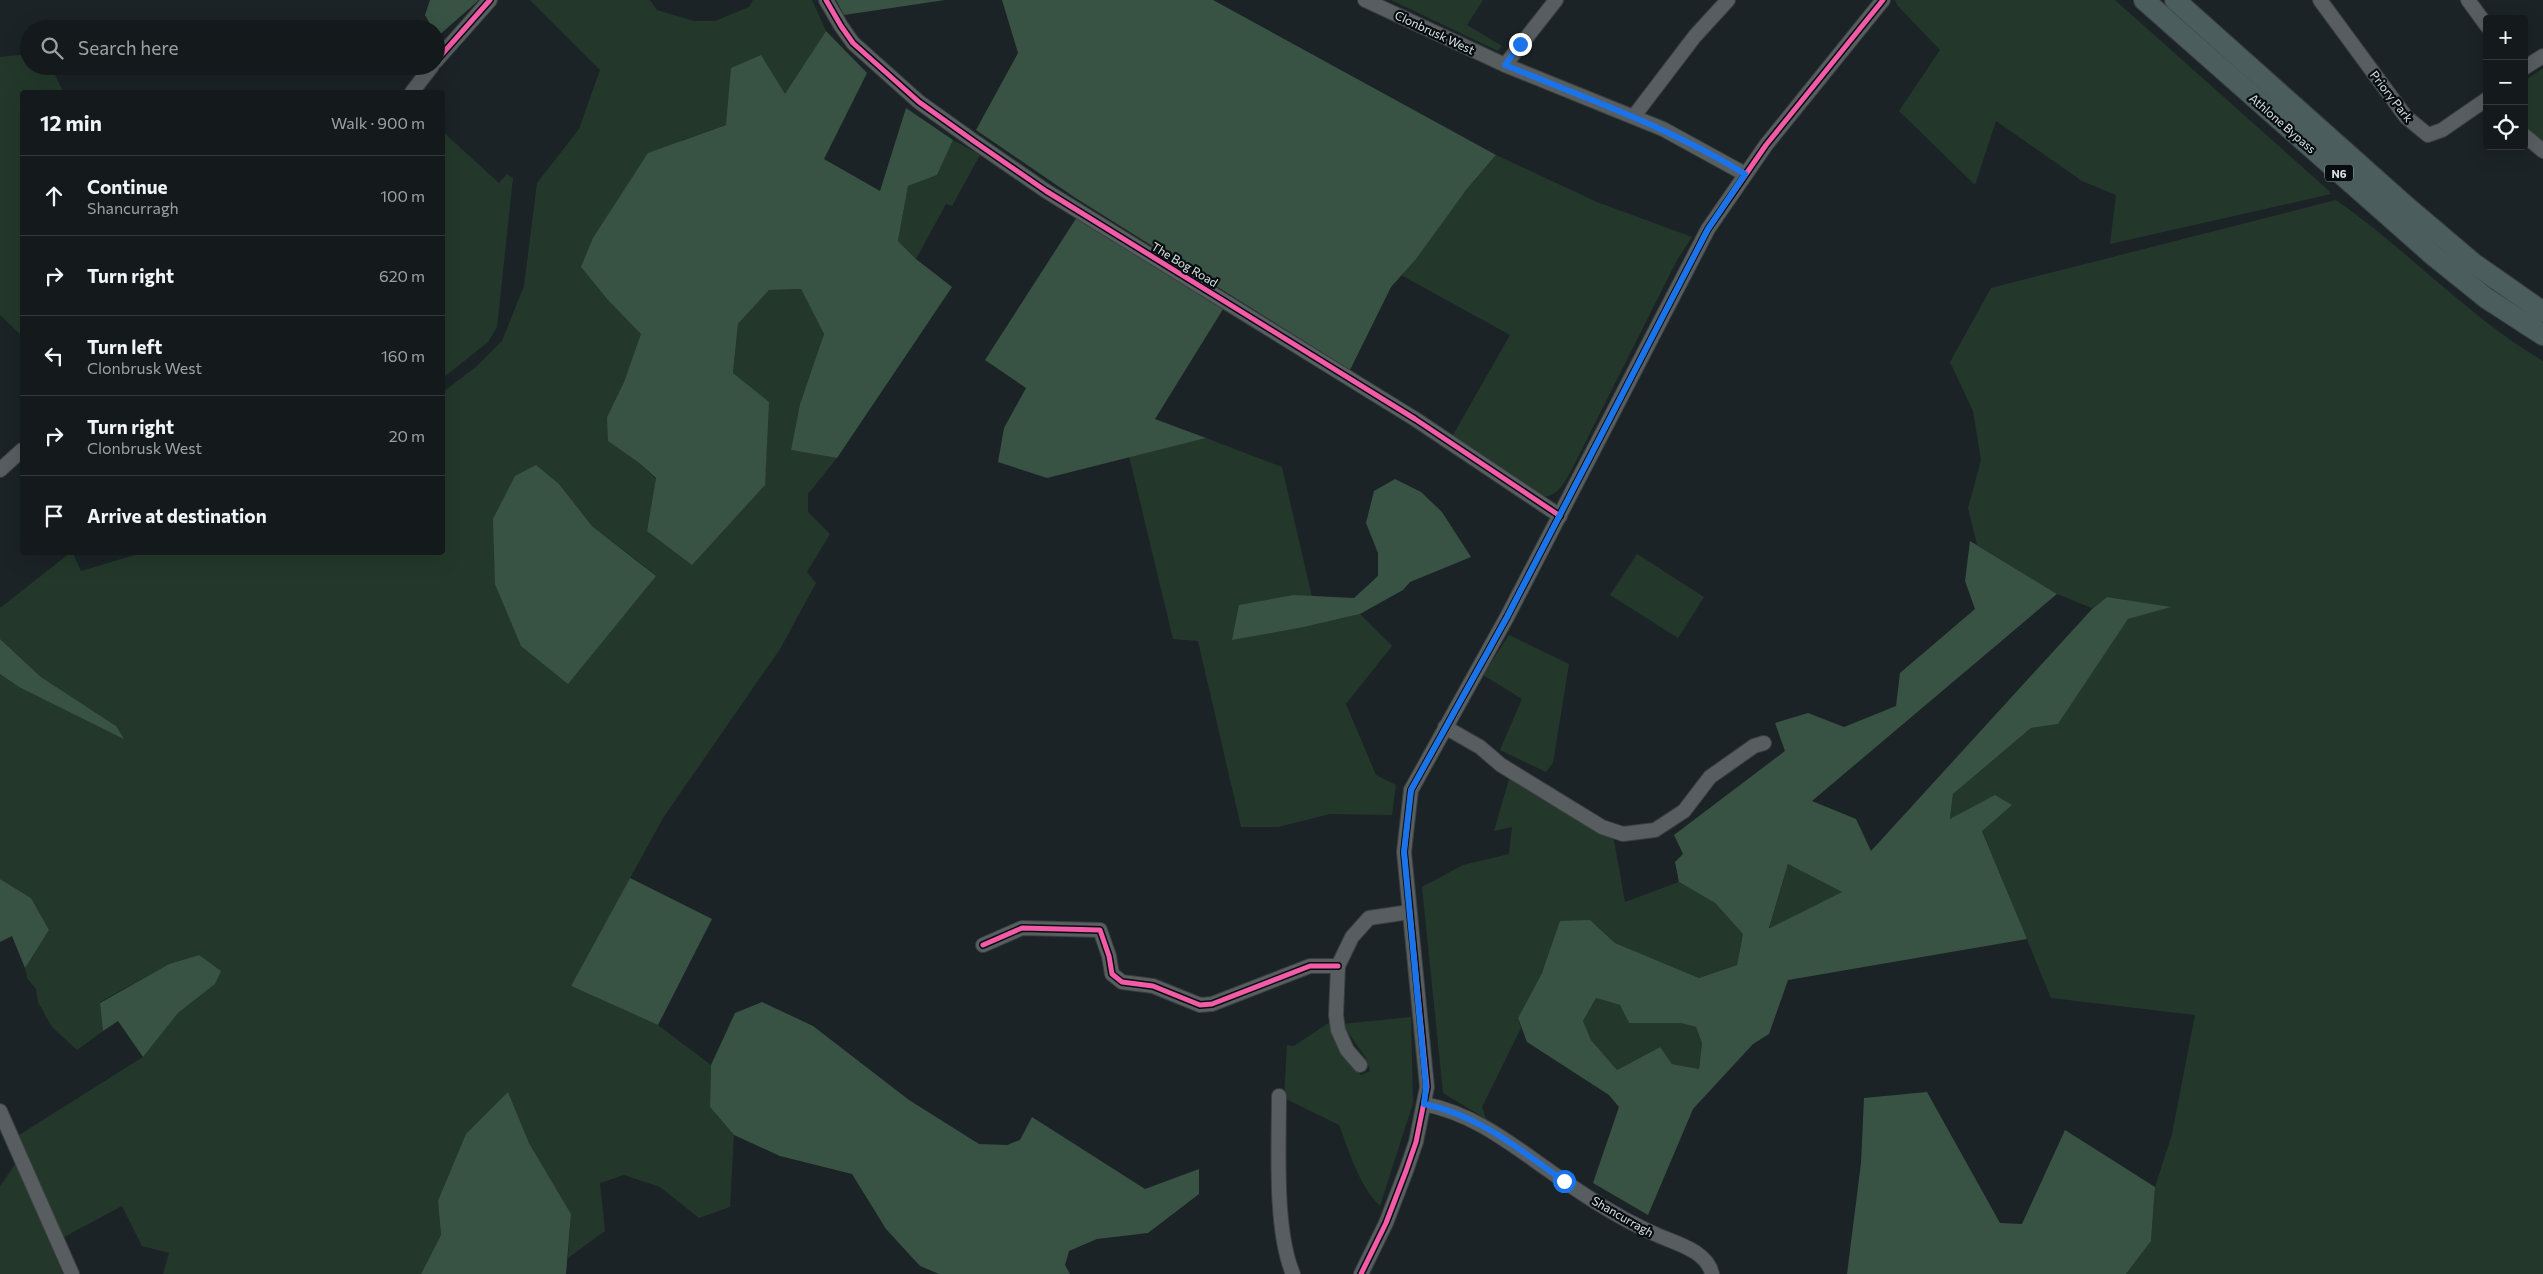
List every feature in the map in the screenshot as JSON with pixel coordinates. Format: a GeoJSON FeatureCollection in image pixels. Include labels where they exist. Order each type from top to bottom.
{"type":"FeatureCollection","features":[{"type":"Feature","properties":{"kind":"highway","name":"Athlone Bypass"},"geometry":{"type":"LineString","coordinates":[[2144,0],[2435,257],[2486,298],[2543,336]]}},
{"type":"Feature","properties":{"kind":"highway","name":"Athlone Bypass"},"geometry":{"type":"LineString","coordinates":[[2175,0],[2473,263],[2543,312]]}},
{"type":"Feature","properties":{"kind":"highway","name":"N6"},"geometry":{"type":"LineString","coordinates":[[2181,0],[2200,22]]}},
{"type":"Feature","properties":{"kind":"street"},"geometry":{"type":"LineString","coordinates":[[445,51],[490,0]]}},
{"type":"Feature","properties":{"kind":"street","name":"The Bog Road"},"geometry":{"type":"LineString","coordinates":[[826,0],[853,43],[919,102],[975,142],[1046,191],[1415,419],[1560,516]]}},
{"type":"Feature","properties":{"kind":"street"},"geometry":{"type":"LineString","coordinates":[[1505,65],[1556,0]]}},
{"type":"Feature","properties":{"kind":"street"},"geometry":{"type":"LineString","coordinates":[[1634,116],[1695,36],[1728,0]]}},
{"type":"Feature","properties":{"kind":"street"},"geometry":{"type":"LineString","coordinates":[[1361,1274],[1386,1223],[1406,1171],[1424,1104],[1426,1087],[1404,852],[1411,790],[1507,617],[1708,229],[1766,145],[1883,0]]}},
{"type":"Feature","properties":{"kind":"street","name":"Priory Park"},"geometry":{"type":"LineString","coordinates":[[2320,0],[2406,118],[2428,135],[2442,130],[2483,103]]}},
{"type":"Feature","properties":{"kind":"street"},"geometry":{"type":"LineString","coordinates":[[2468,0],[2483,21]]}},
{"type":"Feature","properties":{"kind":"street","name":"Clonbrusk West"},"geometry":{"type":"LineString","coordinates":[[1373,2],[1505,65],[1634,116],[1671,133],[1745,174]]}},
{"type":"Feature","properties":{"kind":"street"},"geometry":{"type":"LineString","coordinates":[[2528,65],[2543,56]]}},
{"type":"Feature","properties":{"kind":"street"},"geometry":{"type":"LineString","coordinates":[[414,90],[425,75]]}},
{"type":"Feature","properties":{"kind":"street"},"geometry":{"type":"LineString","coordinates":[[2528,138],[2543,151]]}},
{"type":"Feature","properties":{"kind":"street"},"geometry":{"type":"LineString","coordinates":[[0,470],[20,452]]}},
{"type":"Feature","properties":{"kind":"street"},"geometry":{"type":"LineString","coordinates":[[1445,727],[1480,747],[1501,765],[1602,828],[1623,834],[1655,830],[1684,812],[1710,777],[1754,746],[1764,743]]}},
{"type":"Feature","properties":{"kind":"street"},"geometry":{"type":"LineString","coordinates":[[1360,1065],[1347,1050],[1338,1030],[1336,1015],[1338,966],[1352,937],[1369,918],[1409,912]]}},
{"type":"Feature","properties":{"kind":"street"},"geometry":{"type":"LineString","coordinates":[[983,945],[1022,928],[1100,930],[1110,956],[1112,974],[1122,982],[1153,986],[1200,1005],[1212,1004],[1310,966],[1338,966]]}},
{"type":"Feature","properties":{"kind":"street"},"geometry":{"type":"LineString","coordinates":[[1279,1096],[1280,1198],[1288,1263],[1293,1274]]}},
{"type":"Feature","properties":{"kind":"street","name":"Shancurragh"},"geometry":{"type":"LineString","coordinates":[[1424,1104],[1460,1114],[1490,1129],[1602,1205],[1653,1233],[1695,1252],[1709,1265],[1712,1274]]}},
{"type":"Feature","properties":{"kind":"street"},"geometry":{"type":"LineString","coordinates":[[0,1111],[72,1274]]}},
{"type":"Feature","properties":{"kind":"green space"},"geometry":{"type":"Polygon","coordinates":[[[430,0],[479,0],[445,30],[445,20],[428,20],[425,15],[430,0]]]}},
{"type":"Feature","properties":{"kind":"green space"},"geometry":{"type":"Polygon","coordinates":[[[530,0],[650,0],[657,10],[694,21],[715,21],[749,7],[753,0],[812,0],[826,31],[785,95],[726,125],[683,140],[581,267],[607,299],[642,334],[624,382],[607,417],[638,462],[656,479],[647,531],[769,403],[733,373],[738,324],[769,290],[801,289],[824,334],[800,404],[791,450],[837,458],[808,494],[808,512],[830,534],[807,572],[816,583],[780,649],[663,818],[571,986],[658,1025],[711,1065],[710,1107],[734,1135],[730,1207],[699,1218],[660,1187],[624,1175],[600,1183],[605,1231],[568,1258],[571,1214],[529,1143],[508,1092],[438,1201],[441,1235],[421,1274],[163,1274],[169,1253],[142,1246],[122,1206],[64,1237],[19,1135],[143,1057],[178,1013],[215,984],[199,955],[169,964],[100,1002],[103,1031],[77,1050],[52,1027],[38,1002],[36,989],[27,978],[25,968],[49,930],[31,898],[0,879],[0,674],[19,687],[116,726],[41,677],[0,639],[0,608],[67,555],[74,555],[81,571],[134,555],[445,555],[445,390],[477,366],[502,341],[524,286],[537,183],[579,129],[600,70],[530,0]],[[515,476],[656,575],[592,526],[559,484],[515,476]]]}},
{"type":"Feature","properties":{"kind":"green space"},"geometry":{"type":"Polygon","coordinates":[[[836,0],[945,0],[844,15],[836,0]]]}},
{"type":"Feature","properties":{"kind":"green space"},"geometry":{"type":"Polygon","coordinates":[[[1002,0],[1213,0],[1496,155],[1466,190],[1416,259],[1391,287],[1350,370],[1074,197],[976,130],[1018,53],[1002,0]]]}},
{"type":"Feature","properties":{"kind":"green space"},"geometry":{"type":"Polygon","coordinates":[[[1391,0],[1483,0],[1467,25],[1502,46],[1498,51],[1391,0]]]}},
{"type":"Feature","properties":{"kind":"green space"},"geometry":{"type":"Polygon","coordinates":[[[1895,0],[2115,0],[2331,194],[2110,244],[2116,195],[2082,181],[1996,121],[1975,185],[1899,111],[1940,50],[1897,5],[1895,0]]]}},
{"type":"Feature","properties":{"kind":"green space"},"geometry":{"type":"Polygon","coordinates":[[[826,31],[867,73],[824,159],[880,191],[906,108],[953,140],[937,175],[908,186],[898,241],[916,259],[952,287],[837,458],[791,450],[800,404],[824,334],[801,289],[769,290],[738,324],[733,373],[769,402],[765,485],[692,565],[647,531],[656,478],[638,462],[608,441],[607,417],[624,382],[641,334],[607,299],[581,267],[593,238],[648,153],[726,125],[731,68],[761,55],[785,94],[826,31]]]}},
{"type":"Feature","properties":{"kind":"green space"},"geometry":{"type":"Polygon","coordinates":[[[20,55],[20,75],[55,75],[62,90],[20,90],[20,334],[0,315],[0,57],[20,55]]]}},
{"type":"Feature","properties":{"kind":"green space"},"geometry":{"type":"Polygon","coordinates":[[[2543,68],[2543,142],[2528,129],[2528,78],[2543,68]]]}},
{"type":"Feature","properties":{"kind":"green space"},"geometry":{"type":"Polygon","coordinates":[[[445,134],[499,183],[507,174],[513,178],[497,327],[488,342],[445,376],[445,134]]]}},
{"type":"Feature","properties":{"kind":"green space"},"geometry":{"type":"Polygon","coordinates":[[[953,140],[980,155],[952,206],[946,204],[916,259],[898,241],[908,186],[937,175],[953,140]]]}},
{"type":"Feature","properties":{"kind":"green space"},"geometry":{"type":"Polygon","coordinates":[[[1496,155],[1597,202],[1692,237],[1677,260],[1571,471],[1557,491],[1543,497],[1453,435],[1510,335],[1401,275],[1466,190],[1496,155]]]}},
{"type":"Feature","properties":{"kind":"green space"},"geometry":{"type":"Polygon","coordinates":[[[2336,200],[2388,240],[2489,324],[2543,361],[2543,1274],[2126,1274],[2151,1241],[2155,1187],[2172,1134],[2195,1015],[2051,998],[1982,830],[2012,805],[1950,820],[1953,794],[2031,728],[2058,724],[2128,619],[2169,607],[2107,597],[2092,608],[2057,594],[1977,545],[1968,508],[1981,460],[1973,411],[1950,362],[1991,288],[2336,200]]]}},
{"type":"Feature","properties":{"kind":"green space"},"geometry":{"type":"Polygon","coordinates":[[[1077,217],[1225,306],[1155,419],[1206,438],[1047,478],[998,462],[1004,428],[1026,388],[985,360],[1077,217]]]}},
{"type":"Feature","properties":{"kind":"green space"},"geometry":{"type":"Polygon","coordinates":[[[1206,438],[1282,467],[1312,597],[1294,595],[1232,639],[1304,627],[1360,614],[1392,646],[1346,704],[1376,775],[1396,785],[1392,815],[1330,814],[1278,827],[1241,827],[1198,641],[1173,639],[1129,456],[1206,438]]]}},
{"type":"Feature","properties":{"kind":"green space"},"geometry":{"type":"Polygon","coordinates":[[[536,465],[559,484],[592,526],[656,576],[568,684],[521,646],[495,584],[493,519],[515,476],[536,465]]]}},
{"type":"Feature","properties":{"kind":"green space"},"geometry":{"type":"Polygon","coordinates":[[[1395,479],[1421,492],[1442,512],[1471,557],[1410,582],[1403,590],[1360,614],[1304,627],[1232,640],[1239,605],[1294,595],[1354,598],[1378,576],[1378,553],[1366,523],[1374,491],[1395,479]]]}},
{"type":"Feature","properties":{"kind":"green space"},"geometry":{"type":"Polygon","coordinates":[[[1970,541],[2057,594],[1812,801],[1856,819],[1871,851],[2093,608],[2107,597],[2171,607],[2128,619],[2058,724],[2031,728],[1953,794],[1950,819],[1995,795],[2012,805],[1982,831],[2027,939],[1788,980],[1769,1034],[1753,1044],[1693,1109],[1648,1215],[1593,1183],[1619,1107],[1609,1095],[1527,1042],[1518,1018],[1542,973],[1560,921],[1590,920],[1615,943],[1699,978],[1737,965],[1743,934],[1715,903],[1679,882],[1675,862],[1683,854],[1674,835],[1785,751],[1775,723],[1808,713],[1844,727],[1896,706],[1900,673],[1975,609],[1965,581],[1970,541]],[[1788,864],[1769,928],[1842,892],[1788,864]],[[1596,998],[1583,1021],[1591,1040],[1617,1070],[1660,1047],[1672,1064],[1699,1069],[1702,1043],[1696,1027],[1681,1023],[1629,1023],[1620,1005],[1596,998]]]}},
{"type":"Feature","properties":{"kind":"green space"},"geometry":{"type":"Polygon","coordinates":[[[1637,554],[1704,597],[1678,638],[1610,595],[1637,554]]]}},
{"type":"Feature","properties":{"kind":"green space"},"geometry":{"type":"Polygon","coordinates":[[[1509,635],[1569,664],[1553,763],[1546,772],[1500,750],[1522,699],[1483,675],[1509,635]]]}},
{"type":"Feature","properties":{"kind":"green space"},"geometry":{"type":"Polygon","coordinates":[[[0,639],[41,677],[116,726],[124,739],[19,687],[0,674],[0,639]]]}},
{"type":"Feature","properties":{"kind":"green space"},"geometry":{"type":"Polygon","coordinates":[[[1510,776],[1613,835],[1625,902],[1679,882],[1715,903],[1743,934],[1737,965],[1699,978],[1615,943],[1590,920],[1542,973],[1518,1018],[1521,1028],[1482,1107],[1486,1119],[1443,1093],[1422,887],[1463,865],[1509,854],[1512,827],[1494,831],[1510,776]]]}},
{"type":"Feature","properties":{"kind":"green space"},"geometry":{"type":"Polygon","coordinates":[[[1788,864],[1842,892],[1769,929],[1788,864]]]}},
{"type":"Feature","properties":{"kind":"green space"},"geometry":{"type":"Polygon","coordinates":[[[630,878],[712,919],[658,1025],[571,986],[630,878]]]}},
{"type":"Feature","properties":{"kind":"green space"},"geometry":{"type":"Polygon","coordinates":[[[0,879],[31,898],[49,930],[25,968],[12,936],[0,942],[0,879]]]}},
{"type":"Feature","properties":{"kind":"green space"},"geometry":{"type":"Polygon","coordinates":[[[199,955],[221,971],[215,984],[178,1013],[143,1057],[118,1021],[103,1031],[100,1003],[169,964],[199,955]]]}},
{"type":"Feature","properties":{"kind":"green space"},"geometry":{"type":"Polygon","coordinates":[[[1596,998],[1620,1005],[1629,1023],[1681,1023],[1696,1027],[1702,1043],[1699,1069],[1672,1064],[1659,1047],[1617,1070],[1591,1040],[1583,1021],[1596,998]]]}},
{"type":"Feature","properties":{"kind":"green space"},"geometry":{"type":"Polygon","coordinates":[[[762,1002],[813,1026],[909,1100],[979,1144],[1007,1145],[1020,1140],[1032,1117],[1145,1189],[1199,1169],[1199,1194],[1148,1233],[1097,1239],[1069,1251],[1065,1265],[1070,1274],[939,1274],[920,1266],[886,1229],[852,1174],[780,1156],[734,1135],[710,1107],[711,1065],[735,1013],[762,1002]]]}},
{"type":"Feature","properties":{"kind":"green space"},"geometry":{"type":"Polygon","coordinates":[[[1411,1017],[1413,1103],[1380,1206],[1360,1178],[1339,1125],[1284,1098],[1287,1045],[1294,1046],[1330,1022],[1341,1052],[1361,1075],[1370,1071],[1366,1058],[1342,1024],[1411,1017]]]}},
{"type":"Feature","properties":{"kind":"green space"},"geometry":{"type":"Polygon","coordinates":[[[508,1092],[529,1143],[571,1214],[566,1274],[421,1274],[441,1235],[438,1201],[466,1134],[508,1092]]]}},
{"type":"Feature","properties":{"kind":"green space"},"geometry":{"type":"Polygon","coordinates":[[[1927,1092],[2000,1223],[2022,1224],[2065,1130],[2155,1187],[2151,1241],[2126,1274],[1847,1274],[1861,1163],[1864,1098],[1927,1092]]]}},
{"type":"Feature","properties":{"kind":"green space"},"geometry":{"type":"Polygon","coordinates":[[[16,1163],[63,1274],[0,1274],[0,1186],[16,1163]]]}},
{"type":"Feature","properties":{"kind":"cycle path"},"geometry":{"type":"LineString","coordinates":[[445,51],[490,0]]}},
{"type":"Feature","properties":{"kind":"cycle path"},"geometry":{"type":"LineString","coordinates":[[826,0],[853,43],[919,102],[975,142],[1046,191],[1415,419],[1560,516]]}},
{"type":"Feature","properties":{"kind":"cycle path"},"geometry":{"type":"LineString","coordinates":[[1361,1274],[1386,1223],[1406,1171],[1416,1142],[1427,1087],[1404,852],[1411,790],[1507,617],[1708,229],[1766,145],[1883,0]]}},
{"type":"Feature","properties":{"kind":"cycle path"},"geometry":{"type":"LineString","coordinates":[[983,945],[1022,928],[1100,930],[1109,956],[1112,974],[1122,982],[1153,986],[1200,1005],[1212,1004],[1310,966],[1338,966]]}},
{"type":"Feature","properties":{"kind":"route"},"geometry":{"type":"LineString","coordinates":[[1520,44],[1505,65],[1663,129],[1745,174],[1708,229],[1639,366],[1507,617],[1411,790],[1404,852],[1426,1087],[1424,1104],[1460,1114],[1477,1122],[1504,1138],[1564,1181]]}}]}
